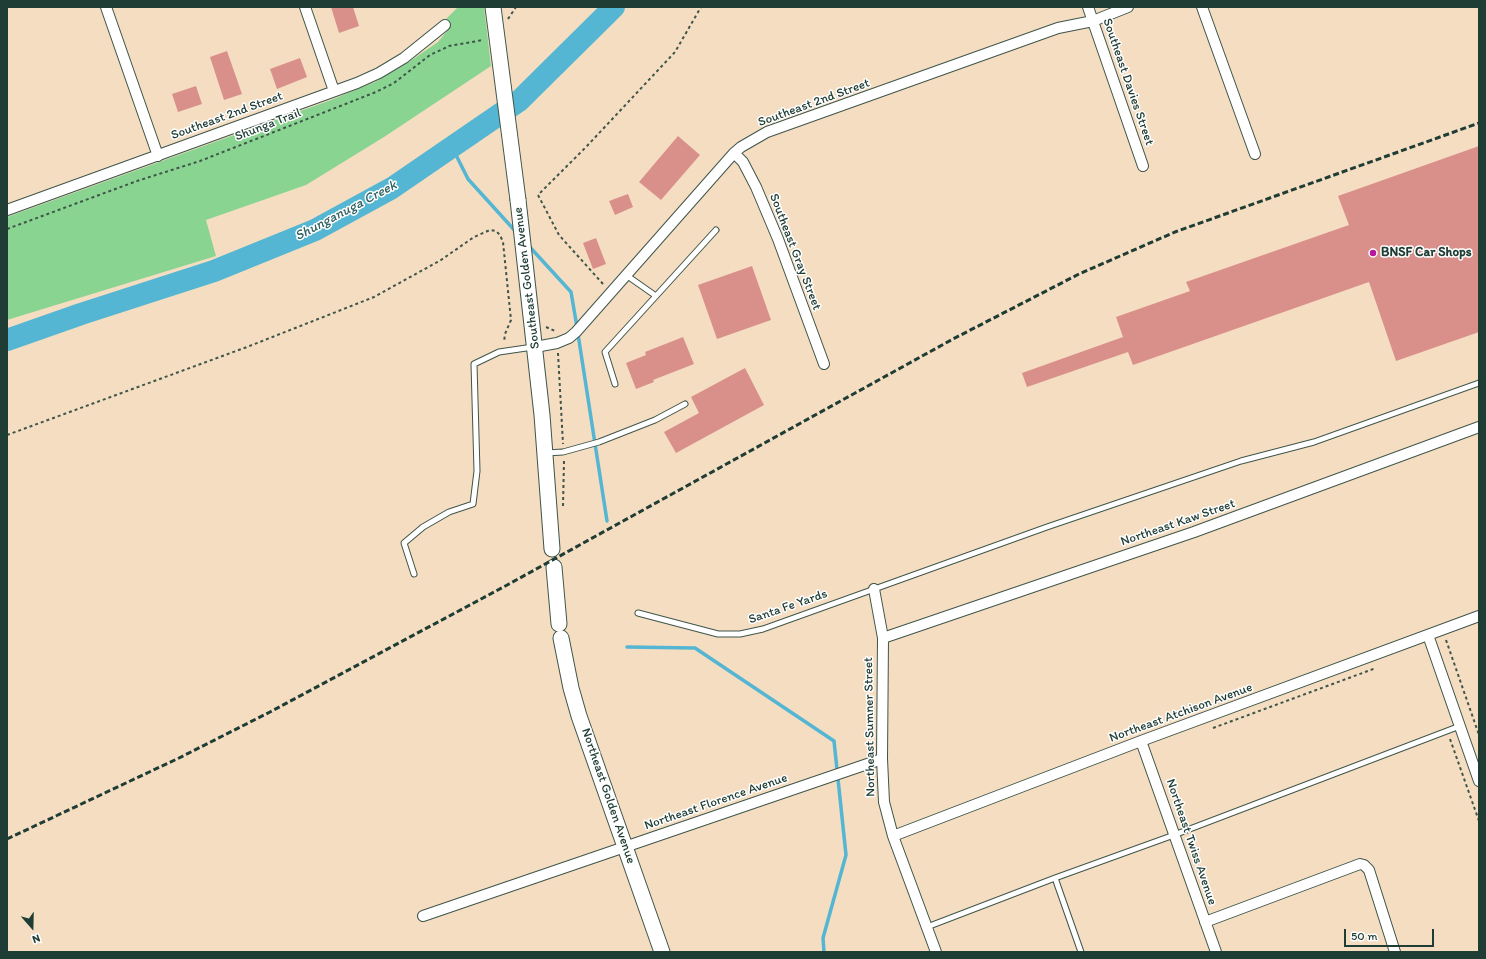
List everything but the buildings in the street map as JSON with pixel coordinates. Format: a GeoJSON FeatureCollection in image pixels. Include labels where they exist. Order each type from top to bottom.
{"type":"FeatureCollection","features":[{"type":"Feature","properties":{"kind":"street"},"geometry":{"type":"LineString","coordinates":[[106,7],[158,156]]}},
{"type":"Feature","properties":{"kind":"street"},"geometry":{"type":"LineString","coordinates":[[305,7],[334,91]]}},
{"type":"Feature","properties":{"kind":"street","name":"Southeast Golden Avenue"},"geometry":{"type":"LineString","coordinates":[[493,7],[535,347],[542,415],[552,549]]}},
{"type":"Feature","properties":{"kind":"street","name":"Southeast Davies Street"},"geometry":{"type":"LineString","coordinates":[[1088,7],[1143,166]]}},
{"type":"Feature","properties":{"kind":"street","name":"Southeast 2nd Street"},"geometry":{"type":"LineString","coordinates":[[535,347],[557,343],[569,338],[576,332],[734,153],[741,147],[767,132],[1058,28],[1092,21],[1128,7]]}},
{"type":"Feature","properties":{"kind":"street"},"geometry":{"type":"LineString","coordinates":[[1202,7],[1255,154]]}},
{"type":"Feature","properties":{"kind":"street","name":"Southeast 2nd Street"},"geometry":{"type":"LineString","coordinates":[[7,210],[334,91],[379,72],[404,58],[446,26]]}},
{"type":"Feature","properties":{"kind":"street","name":"Southeast Gray Street"},"geometry":{"type":"LineString","coordinates":[[734,153],[743,162],[756,187],[778,239],[824,364]]}},
{"type":"Feature","properties":{"kind":"street","name":"Northeast Kaw Street"},"geometry":{"type":"LineString","coordinates":[[883,638],[1194,532],[1479,427]]}},
{"type":"Feature","properties":{"kind":"street","name":"Northeast Golden Avenue"},"geometry":{"type":"LineString","coordinates":[[554,567],[560,631],[569,681],[579,716],[662,952]]}},
{"type":"Feature","properties":{"kind":"street","name":"Northeast Sumner Street"},"geometry":{"type":"LineString","coordinates":[[874,589],[883,638],[882,759],[884,802],[893,836],[936,952]]}},
{"type":"Feature","properties":{"kind":"street","name":"Northeast Atchison Avenue"},"geometry":{"type":"LineString","coordinates":[[893,836],[1141,741],[1479,616]]}},
{"type":"Feature","properties":{"kind":"street"},"geometry":{"type":"LineString","coordinates":[[1428,635],[1479,780]]}},
{"type":"Feature","properties":{"kind":"street","name":"Northeast Twiss Avenue"},"geometry":{"type":"LineString","coordinates":[[1141,741],[1216,952]]}},
{"type":"Feature","properties":{"kind":"street","name":"Northeast Florence Avenue"},"geometry":{"type":"LineString","coordinates":[[423,916],[882,759]]}},
{"type":"Feature","properties":{"kind":"street"},"geometry":{"type":"LineString","coordinates":[[1205,922],[1360,864],[1364,865],[1369,870],[1395,952]]}},
{"type":"Feature","properties":{"kind":"lane"},"geometry":{"type":"LineString","coordinates":[[615,384],[605,352],[716,230]]}},
{"type":"Feature","properties":{"kind":"lane"},"geometry":{"type":"LineString","coordinates":[[626,275],[656,296]]}},
{"type":"Feature","properties":{"kind":"lane"},"geometry":{"type":"LineString","coordinates":[[414,574],[404,543],[423,527],[449,512],[473,504],[478,470],[474,364],[499,352],[535,347]]}},
{"type":"Feature","properties":{"kind":"lane","name":"Santa Fe Yards"},"geometry":{"type":"LineString","coordinates":[[638,613],[718,634],[740,634],[764,629],[1054,524],[1241,461],[1314,442],[1479,383]]}},
{"type":"Feature","properties":{"kind":"lane"},"geometry":{"type":"LineString","coordinates":[[545,453],[563,452],[599,442],[655,420],[685,404]]}},
{"type":"Feature","properties":{"kind":"lane"},"geometry":{"type":"LineString","coordinates":[[927,927],[1460,726]]}},
{"type":"Feature","properties":{"kind":"lane"},"geometry":{"type":"LineString","coordinates":[[1055,878],[1081,952]]}},
{"type":"Feature","properties":{"kind":"path"},"geometry":{"type":"LineString","coordinates":[[504,23],[516,7]]}},
{"type":"Feature","properties":{"kind":"path"},"geometry":{"type":"LineString","coordinates":[[612,291],[600,282],[559,235],[538,195],[587,146],[675,52],[701,7]]}},
{"type":"Feature","properties":{"kind":"path","name":"Shunga Trail"},"geometry":{"type":"LineString","coordinates":[[7,230],[136,181],[200,161],[369,95],[394,83],[430,56],[449,46],[488,39]]}},
{"type":"Feature","properties":{"kind":"path"},"geometry":{"type":"LineString","coordinates":[[7,435],[247,347],[374,296],[441,260],[474,237],[490,230],[496,231],[500,235],[503,242],[511,320],[505,334],[504,352]]}},
{"type":"Feature","properties":{"kind":"path"},"geometry":{"type":"LineString","coordinates":[[545,326],[555,331],[557,343],[565,472],[563,509]]}},
{"type":"Feature","properties":{"kind":"path"},"geometry":{"type":"LineString","coordinates":[[1443,629],[1479,735]]}},
{"type":"Feature","properties":{"kind":"path"},"geometry":{"type":"LineString","coordinates":[[1213,728],[1376,668]]}},
{"type":"Feature","properties":{"kind":"path"},"geometry":{"type":"LineString","coordinates":[[1448,730],[1479,821]]}},
{"type":"Feature","properties":{"kind":"green space"},"geometry":{"type":"Polygon","coordinates":[[[458,7],[484,7],[491,66],[384,137],[306,185],[206,220],[216,256],[7,320],[7,217],[331,100],[375,82],[406,64],[438,42],[451,26],[446,19],[458,7]]]}},
{"type":"Feature","properties":{"kind":"waterway","name":"Shunganuga Creek"},"geometry":{"type":"LineString","coordinates":[[7,340],[81,314],[214,271],[315,230],[392,188],[519,101],[614,7]]}},
{"type":"Feature","properties":{"kind":"waterway"},"geometry":{"type":"LineString","coordinates":[[452,147],[468,179],[517,233]]}},
{"type":"Feature","properties":{"kind":"waterway"},"geometry":{"type":"LineString","coordinates":[[528,245],[571,292],[577,327]]}},
{"type":"Feature","properties":{"kind":"waterway"},"geometry":{"type":"LineString","coordinates":[[578,334],[607,521]]}},
{"type":"Feature","properties":{"kind":"waterway"},"geometry":{"type":"LineString","coordinates":[[627,647],[695,648],[834,741],[846,855],[823,938],[824,952]]}},
{"type":"Feature","properties":{"kind":"railway"},"geometry":{"type":"LineString","coordinates":[[7,839],[179,758],[270,712],[509,584],[953,339],[1079,274],[1175,232],[1479,123]]}},
{"type":"Feature","properties":{"kind":"place","name":"BNSF Car Shops"},"geometry":{"type":"Point","coordinates":[1373,253]}}]}
